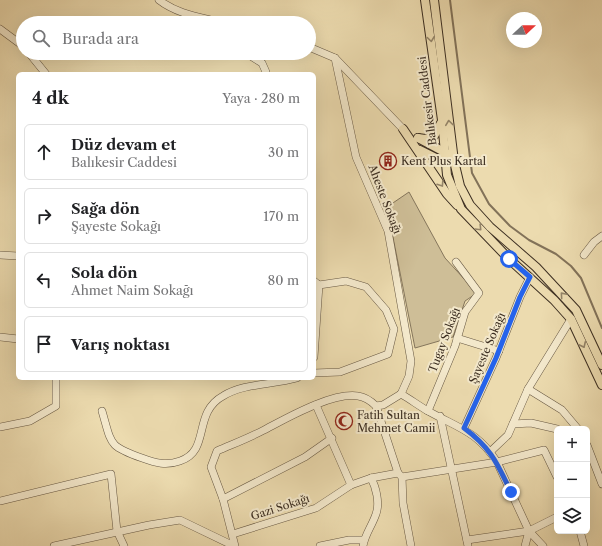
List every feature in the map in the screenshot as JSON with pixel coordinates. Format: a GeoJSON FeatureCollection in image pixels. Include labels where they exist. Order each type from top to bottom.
{"type":"FeatureCollection","features":[{"type":"Feature","properties":{"kind":"main road","name":"Balıkesir Caddesi"},"geometry":{"type":"LineString","coordinates":[[425,0],[448,154],[460,186],[470,205],[490,227],[536,267],[576,310],[602,365]]}},
{"type":"Feature","properties":{"kind":"main road","name":"Balıkesir Caddesi"},"geometry":{"type":"LineString","coordinates":[[434,0],[448,154],[447,175],[461,209],[509,259],[530,277],[571,319],[602,385]]}},
{"type":"Feature","properties":{"kind":"main road"},"geometry":{"type":"LineString","coordinates":[[416,142],[434,136],[442,120]]}},
{"type":"Feature","properties":{"kind":"main road"},"geometry":{"type":"LineString","coordinates":[[403,129],[416,142],[447,194],[461,209]]}},
{"type":"Feature","properties":{"kind":"main road"},"geometry":{"type":"LineString","coordinates":[[416,142],[448,154]]}},
{"type":"Feature","properties":{"kind":"street"},"geometry":{"type":"LineString","coordinates":[[159,0],[170,8],[181,13],[194,16]]}},
{"type":"Feature","properties":{"kind":"street"},"geometry":{"type":"LineString","coordinates":[[0,29],[16,41]]}},
{"type":"Feature","properties":{"kind":"street"},"geometry":{"type":"LineString","coordinates":[[316,50],[335,58],[403,129]]}},
{"type":"Feature","properties":{"kind":"street","name":"Aheste Sokağı"},"geometry":{"type":"LineString","coordinates":[[335,58],[356,157],[388,231],[411,361],[410,376],[401,394]]}},
{"type":"Feature","properties":{"kind":"street"},"geometry":{"type":"LineString","coordinates":[[35,60],[44,72]]}},
{"type":"Feature","properties":{"kind":"street"},"geometry":{"type":"LineString","coordinates":[[257,60],[262,63],[266,72]]}},
{"type":"Feature","properties":{"kind":"street"},"geometry":{"type":"LineString","coordinates":[[584,255],[594,242],[602,236]]}},
{"type":"Feature","properties":{"kind":"street"},"geometry":{"type":"LineString","coordinates":[[0,255],[16,256]]}},
{"type":"Feature","properties":{"kind":"street","name":"Tugay Sokağı"},"geometry":{"type":"LineString","coordinates":[[428,411],[457,338],[465,312],[479,293],[456,262]]}},
{"type":"Feature","properties":{"kind":"street","name":"Şayeste Sokağı"},"geometry":{"type":"LineString","coordinates":[[464,428],[499,351],[520,297],[530,277]]}},
{"type":"Feature","properties":{"kind":"street"},"geometry":{"type":"LineString","coordinates":[[316,283],[346,281],[366,287],[386,310],[394,329],[388,354],[340,372],[316,373]]}},
{"type":"Feature","properties":{"kind":"street"},"geometry":{"type":"LineString","coordinates":[[490,452],[502,442],[513,424],[528,389],[571,319]]}},
{"type":"Feature","properties":{"kind":"street"},"geometry":{"type":"LineString","coordinates":[[0,337],[16,339]]}},
{"type":"Feature","properties":{"kind":"street"},"geometry":{"type":"LineString","coordinates":[[457,338],[499,351]]}},
{"type":"Feature","properties":{"kind":"street"},"geometry":{"type":"LineString","coordinates":[[0,427],[30,421],[56,406],[56,380]]}},
{"type":"Feature","properties":{"kind":"street"},"geometry":{"type":"LineString","coordinates":[[102,411],[111,442],[119,450],[158,464],[173,463],[190,458],[198,444],[204,420],[210,405],[223,396],[238,390],[287,380]]}},
{"type":"Feature","properties":{"kind":"street"},"geometry":{"type":"LineString","coordinates":[[528,389],[562,410],[575,426]]}},
{"type":"Feature","properties":{"kind":"street"},"geometry":{"type":"LineString","coordinates":[[376,406],[383,405],[401,394],[428,411],[464,428],[481,441],[497,462],[529,531],[543,546]]}},
{"type":"Feature","properties":{"kind":"street"},"geometry":{"type":"LineString","coordinates":[[234,546],[233,534],[223,499],[211,467],[217,451],[264,430],[291,414],[336,398],[357,396],[368,399],[376,406],[400,475],[403,503],[411,546]]}},
{"type":"Feature","properties":{"kind":"street"},"geometry":{"type":"LineString","coordinates":[[316,405],[332,438],[351,485]]}},
{"type":"Feature","properties":{"kind":"street"},"geometry":{"type":"LineString","coordinates":[[440,416],[468,543],[529,531],[554,518]]}},
{"type":"Feature","properties":{"kind":"street"},"geometry":{"type":"LineString","coordinates":[[513,424],[531,424],[554,428]]}},
{"type":"Feature","properties":{"kind":"street"},"geometry":{"type":"LineString","coordinates":[[223,499],[305,457],[332,438]]}},
{"type":"Feature","properties":{"kind":"street","name":"Gazi Sokağı"},"geometry":{"type":"LineString","coordinates":[[233,534],[316,508],[351,485],[371,478],[497,462],[544,450],[554,471]]}},
{"type":"Feature","properties":{"kind":"street"},"geometry":{"type":"LineString","coordinates":[[590,454],[602,484]]}},
{"type":"Feature","properties":{"kind":"street"},"geometry":{"type":"LineString","coordinates":[[0,500],[111,474],[117,532],[124,546]]}},
{"type":"Feature","properties":{"kind":"street"},"geometry":{"type":"LineString","coordinates":[[320,546],[349,540],[363,543],[377,513],[376,488],[371,478]]}},
{"type":"Feature","properties":{"kind":"street"},"geometry":{"type":"LineString","coordinates":[[54,546],[180,520],[234,546]]}},
{"type":"Feature","properties":{"kind":"street"},"geometry":{"type":"LineString","coordinates":[[525,546],[529,531]]}},
{"type":"Feature","properties":{"kind":"street"},"geometry":{"type":"LineString","coordinates":[[581,534],[584,546]]}},
{"type":"Feature","properties":{"kind":"shaded area"},"geometry":{"type":"Polygon","coordinates":[[[409,192],[445,258],[477,293],[465,301],[453,337],[415,348],[387,207],[409,192]]]}},
{"type":"Feature","properties":{"kind":"waterway"},"geometry":{"type":"LineString","coordinates":[[450,0],[472,173],[489,204],[510,226],[529,240],[556,254],[571,266],[581,278],[602,328]]}},
{"type":"Feature","properties":{"kind":"place","name":"Kent Plus Kartal"},"geometry":{"type":"Point","coordinates":[388,161]}},
{"type":"Feature","properties":{"kind":"place","name":"Fatih Sultan Mehmet Camii"},"geometry":{"type":"Point","coordinates":[344,421]}},
{"type":"Feature","properties":{"kind":"route"},"geometry":{"type":"LineString","coordinates":[[509,259],[530,277],[520,297],[496,358],[464,428],[481,441],[493,456],[511,492]]}}]}
